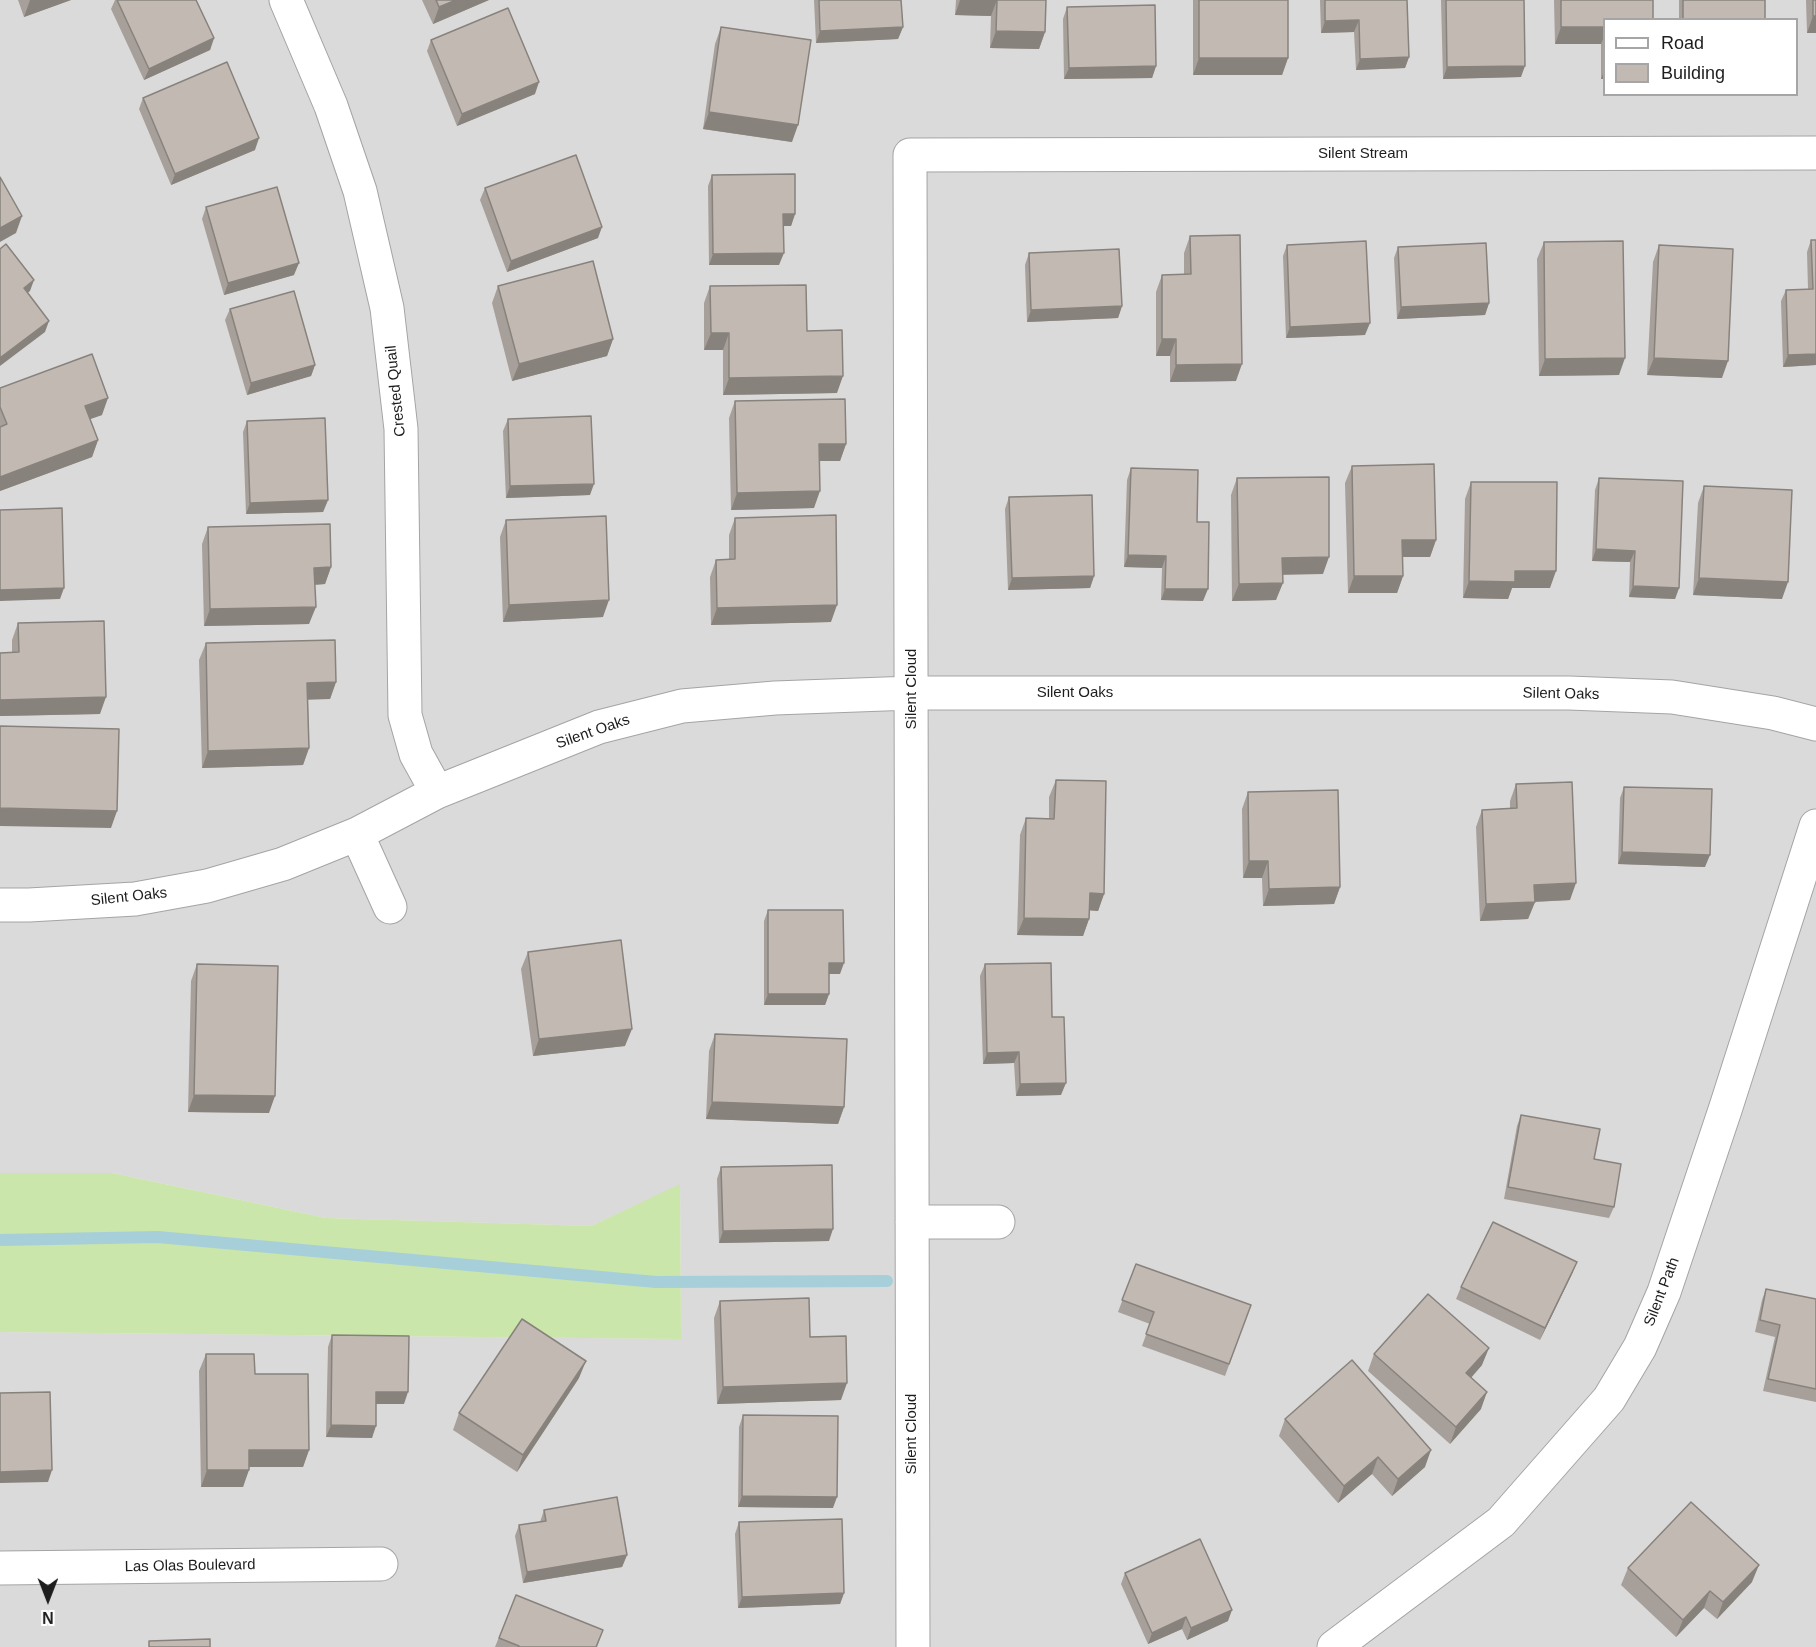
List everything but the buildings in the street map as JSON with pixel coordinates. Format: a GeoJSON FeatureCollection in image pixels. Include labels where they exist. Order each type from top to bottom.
{"type":"FeatureCollection","features":[{"type":"Feature","properties":{"kind":"street","name":"Crested Quail"},"geometry":{"type":"LineString","coordinates":[[286,0],[331,106],[360,191],[387,308],[401,429],[405,715],[416,754],[437,792]]}},
{"type":"Feature","properties":{"kind":"street","name":"Silent Stream"},"geometry":{"type":"LineString","coordinates":[[910,155],[1816,153]]}},
{"type":"Feature","properties":{"kind":"street","name":"Silent Cloud"},"geometry":{"type":"LineString","coordinates":[[910,155],[913,1647]]}},
{"type":"Feature","properties":{"kind":"street","name":"Silent Oaks"},"geometry":{"type":"LineString","coordinates":[[0,905],[135,899],[207,886],[284,864],[357,834],[437,792],[599,727],[682,706],[774,698],[912,693],[1569,693],[1671,698],[1773,713],[1816,724]]}},
{"type":"Feature","properties":{"kind":"street","name":"Silent Path"},"geometry":{"type":"LineString","coordinates":[[1335,1647],[1501,1522],[1609,1399],[1640,1347],[1664,1292],[1816,826]]}},
{"type":"Feature","properties":{"kind":"street"},"geometry":{"type":"LineString","coordinates":[[357,834],[390,907]]}},
{"type":"Feature","properties":{"kind":"street"},"geometry":{"type":"LineString","coordinates":[[912,1222],[998,1222]]}},
{"type":"Feature","properties":{"kind":"street","name":"Las Olas Boulevard"},"geometry":{"type":"LineString","coordinates":[[0,1568],[381,1564]]}},
{"type":"Feature","properties":{"kind":"shaded area"},"geometry":{"type":"Polygon","coordinates":[[[0,0],[1816,0],[1816,1647],[0,1647],[0,1332],[681,1339],[680,1185],[591,1226],[326,1218],[112,1173],[0,1173],[0,0]]]}},
{"type":"Feature","properties":{"kind":"green space"},"geometry":{"type":"Polygon","coordinates":[[[0,1173],[112,1173],[326,1218],[591,1226],[680,1184],[681,1339],[0,1332],[0,1173]]]}},
{"type":"Feature","properties":{"kind":"waterway"},"geometry":{"type":"LineString","coordinates":[[0,1240],[158,1237],[656,1282],[887,1281]]}}]}
